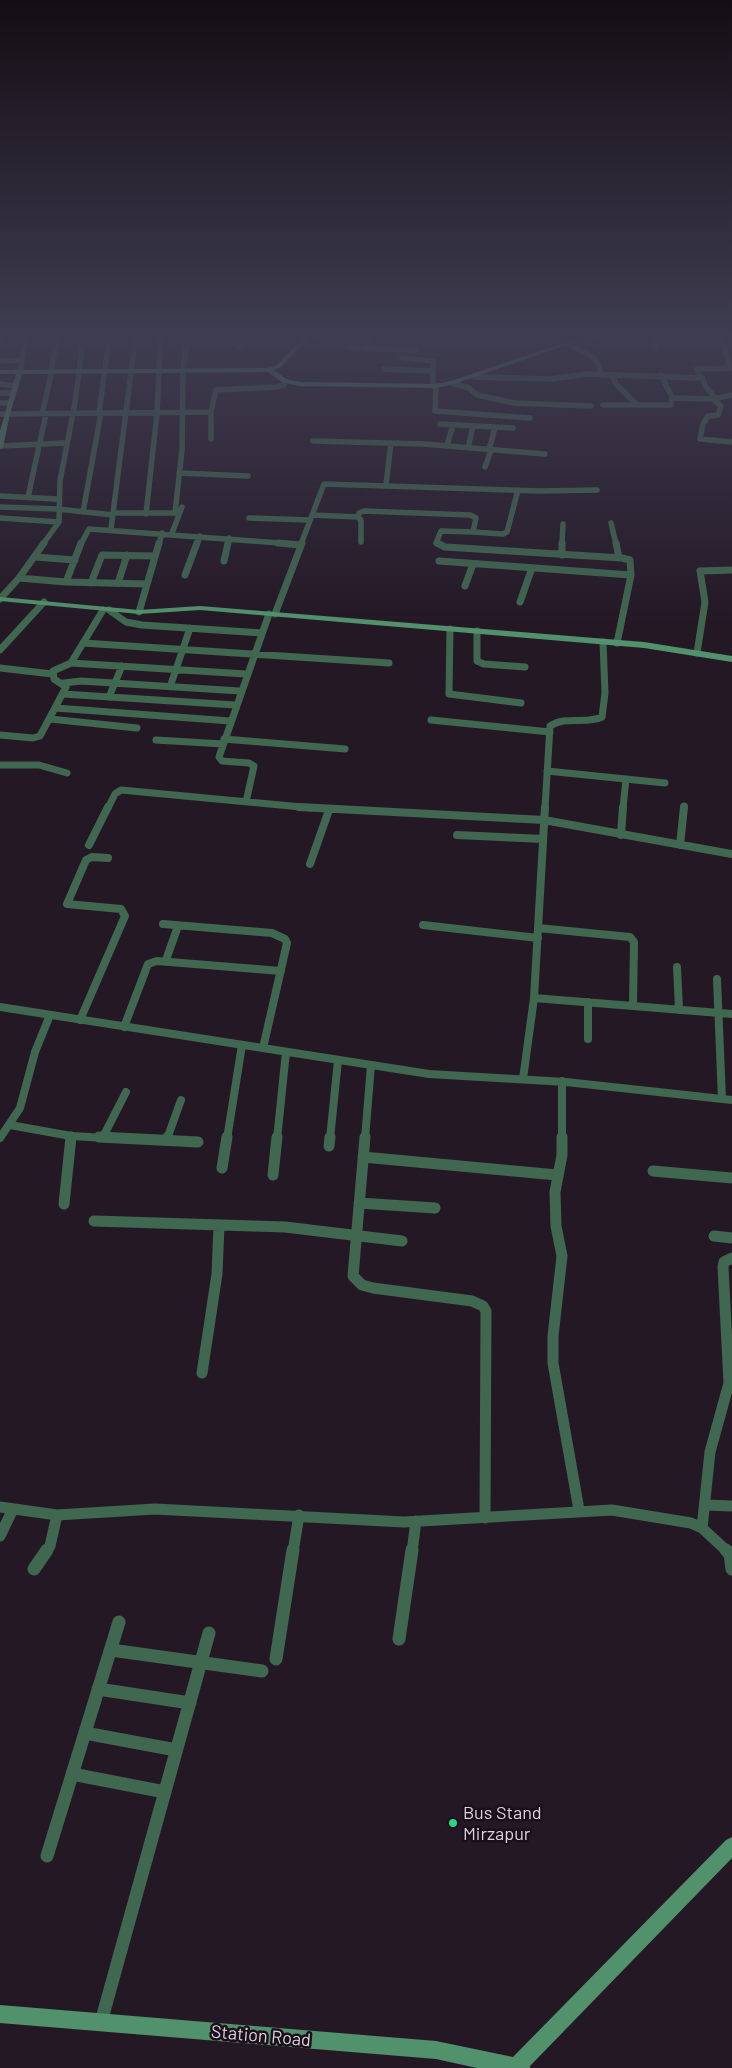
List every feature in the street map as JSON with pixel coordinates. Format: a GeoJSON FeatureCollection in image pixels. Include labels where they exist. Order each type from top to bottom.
{"type":"FeatureCollection","features":[{"type":"Feature","properties":{"kind":"street"},"geometry":{"type":"LineString","coordinates":[[2,430],[0,446],[65,443]]}},
{"type":"Feature","properties":{"kind":"street"},"geometry":{"type":"LineString","coordinates":[[28,497],[41,430]]}},
{"type":"Feature","properties":{"kind":"street"},"geometry":{"type":"LineString","coordinates":[[0,599],[19,578],[59,522],[57,499],[69,430]]}},
{"type":"Feature","properties":{"kind":"street"},"geometry":{"type":"LineString","coordinates":[[83,512],[97,430]]}},
{"type":"Feature","properties":{"kind":"street"},"geometry":{"type":"LineString","coordinates":[[111,529],[123,430]]}},
{"type":"Feature","properties":{"kind":"street"},"geometry":{"type":"LineString","coordinates":[[146,514],[155,430]]}},
{"type":"Feature","properties":{"kind":"street"},"geometry":{"type":"LineString","coordinates":[[172,533],[176,514],[182,430]]}},
{"type":"Feature","properties":{"kind":"street"},"geometry":{"type":"LineString","coordinates":[[211,430],[211,438]]}},
{"type":"Feature","properties":{"kind":"street"},"geometry":{"type":"LineString","coordinates":[[447,446],[452,430]]}},
{"type":"Feature","properties":{"kind":"street"},"geometry":{"type":"LineString","coordinates":[[468,448],[471,430]]}},
{"type":"Feature","properties":{"kind":"street"},"geometry":{"type":"LineString","coordinates":[[485,467],[494,430]]}},
{"type":"Feature","properties":{"kind":"street"},"geometry":{"type":"LineString","coordinates":[[702,430],[700,439],[732,442]]}},
{"type":"Feature","properties":{"kind":"street"},"geometry":{"type":"LineString","coordinates":[[313,441],[447,446],[545,454]]}},
{"type":"Feature","properties":{"kind":"street"},"geometry":{"type":"LineString","coordinates":[[386,485],[391,443]]}},
{"type":"Feature","properties":{"kind":"street"},"geometry":{"type":"LineString","coordinates":[[179,473],[248,476]]}},
{"type":"Feature","properties":{"kind":"street"},"geometry":{"type":"LineString","coordinates":[[246,802],[254,766],[219,760],[230,721],[254,652],[301,545],[324,484],[518,490],[597,490]]}},
{"type":"Feature","properties":{"kind":"street"},"geometry":{"type":"LineString","coordinates":[[518,490],[507,532],[499,534],[444,530],[439,533],[436,543],[445,547],[630,560],[631,574],[617,643]]}},
{"type":"Feature","properties":{"kind":"street"},"geometry":{"type":"LineString","coordinates":[[0,496],[57,499]]}},
{"type":"Feature","properties":{"kind":"street"},"geometry":{"type":"LineString","coordinates":[[0,506],[113,514],[176,514],[182,507]]}},
{"type":"Feature","properties":{"kind":"street"},"geometry":{"type":"LineString","coordinates":[[358,517],[359,513],[364,512],[470,515],[476,518],[473,532]]}},
{"type":"Feature","properties":{"kind":"street"},"geometry":{"type":"LineString","coordinates":[[249,518],[358,517]]}},
{"type":"Feature","properties":{"kind":"street"},"geometry":{"type":"LineString","coordinates":[[358,517],[361,520],[361,542]]}},
{"type":"Feature","properties":{"kind":"street"},"geometry":{"type":"LineString","coordinates":[[0,518],[59,522]]}},
{"type":"Feature","properties":{"kind":"street"},"geometry":{"type":"LineString","coordinates":[[611,523],[619,558]]}},
{"type":"Feature","properties":{"kind":"street"},"geometry":{"type":"LineString","coordinates":[[562,555],[564,524]]}},
{"type":"Feature","properties":{"kind":"street"},"geometry":{"type":"LineString","coordinates":[[66,582],[87,529],[172,533],[301,545]]}},
{"type":"Feature","properties":{"kind":"street"},"geometry":{"type":"LineString","coordinates":[[138,612],[162,533]]}},
{"type":"Feature","properties":{"kind":"street"},"geometry":{"type":"LineString","coordinates":[[185,575],[200,536]]}},
{"type":"Feature","properties":{"kind":"street"},"geometry":{"type":"LineString","coordinates":[[224,561],[229,538]]}},
{"type":"Feature","properties":{"kind":"street"},"geometry":{"type":"LineString","coordinates":[[118,583],[127,554]]}},
{"type":"Feature","properties":{"kind":"street"},"geometry":{"type":"LineString","coordinates":[[91,583],[102,555],[155,556]]}},
{"type":"Feature","properties":{"kind":"street"},"geometry":{"type":"LineString","coordinates":[[35,557],[74,560]]}},
{"type":"Feature","properties":{"kind":"street"},"geometry":{"type":"LineString","coordinates":[[439,561],[631,574]]}},
{"type":"Feature","properties":{"kind":"street"},"geometry":{"type":"LineString","coordinates":[[465,586],[473,564]]}},
{"type":"Feature","properties":{"kind":"street"},"geometry":{"type":"LineString","coordinates":[[520,602],[532,568]]}},
{"type":"Feature","properties":{"kind":"street"},"geometry":{"type":"LineString","coordinates":[[697,653],[705,602],[700,571],[732,570]]}},
{"type":"Feature","properties":{"kind":"street"},"geometry":{"type":"LineString","coordinates":[[19,578],[66,582],[147,584]]}},
{"type":"Feature","properties":{"kind":"street"},"geometry":{"type":"LineString","coordinates":[[0,599],[138,612],[200,608],[617,643],[732,659]]}},
{"type":"Feature","properties":{"kind":"street"},"geometry":{"type":"LineString","coordinates":[[0,650],[44,602]]}},
{"type":"Feature","properties":{"kind":"street"},"geometry":{"type":"LineString","coordinates":[[106,610],[133,624],[262,633]]}},
{"type":"Feature","properties":{"kind":"street"},"geometry":{"type":"LineString","coordinates":[[71,663],[106,610]]}},
{"type":"Feature","properties":{"kind":"street"},"geometry":{"type":"LineString","coordinates":[[170,686],[190,628]]}},
{"type":"Feature","properties":{"kind":"street"},"geometry":{"type":"LineString","coordinates":[[450,629],[449,694],[521,703]]}},
{"type":"Feature","properties":{"kind":"street"},"geometry":{"type":"LineString","coordinates":[[478,631],[477,661],[484,664],[525,666]]}},
{"type":"Feature","properties":{"kind":"street"},"geometry":{"type":"LineString","coordinates":[[0,639],[10,640]]}},
{"type":"Feature","properties":{"kind":"street"},"geometry":{"type":"LineString","coordinates":[[523,1079],[534,998],[550,726],[556,722],[594,721],[602,717],[606,693],[603,642]]}},
{"type":"Feature","properties":{"kind":"street"},"geometry":{"type":"LineString","coordinates":[[83,643],[254,652],[389,663]]}},
{"type":"Feature","properties":{"kind":"street"},"geometry":{"type":"LineString","coordinates":[[52,674],[56,668],[71,663],[246,674]]}},
{"type":"Feature","properties":{"kind":"street"},"geometry":{"type":"LineString","coordinates":[[109,697],[122,666]]}},
{"type":"Feature","properties":{"kind":"street"},"geometry":{"type":"LineString","coordinates":[[0,668],[52,674]]}},
{"type":"Feature","properties":{"kind":"street"},"geometry":{"type":"LineString","coordinates":[[52,674],[56,681],[64,683],[81,681],[240,691]]}},
{"type":"Feature","properties":{"kind":"street"},"geometry":{"type":"LineString","coordinates":[[0,735],[37,737],[42,734],[63,694],[66,687],[64,683]]}},
{"type":"Feature","properties":{"kind":"street"},"geometry":{"type":"LineString","coordinates":[[63,694],[235,706]]}},
{"type":"Feature","properties":{"kind":"street"},"geometry":{"type":"LineString","coordinates":[[56,708],[230,721]]}},
{"type":"Feature","properties":{"kind":"street"},"geometry":{"type":"LineString","coordinates":[[50,719],[137,728]]}},
{"type":"Feature","properties":{"kind":"street"},"geometry":{"type":"LineString","coordinates":[[431,720],[502,729],[550,732]]}},
{"type":"Feature","properties":{"kind":"street"},"geometry":{"type":"LineString","coordinates":[[156,740],[344,749]]}},
{"type":"Feature","properties":{"kind":"street"},"geometry":{"type":"LineString","coordinates":[[0,765],[39,765],[67,773]]}},
{"type":"Feature","properties":{"kind":"street"},"geometry":{"type":"LineString","coordinates":[[548,770],[665,783]]}},
{"type":"Feature","properties":{"kind":"street"},"geometry":{"type":"LineString","coordinates":[[621,835],[626,779]]}},
{"type":"Feature","properties":{"kind":"street"},"geometry":{"type":"LineString","coordinates":[[89,844],[116,794],[121,790],[329,810],[544,820],[732,854]]}},
{"type":"Feature","properties":{"kind":"street"},"geometry":{"type":"LineString","coordinates":[[680,845],[684,806]]}},
{"type":"Feature","properties":{"kind":"street"},"geometry":{"type":"LineString","coordinates":[[310,864],[329,810]]}},
{"type":"Feature","properties":{"kind":"street"},"geometry":{"type":"LineString","coordinates":[[457,835],[544,839]]}},
{"type":"Feature","properties":{"kind":"street"},"geometry":{"type":"LineString","coordinates":[[80,1020],[125,916],[121,909],[74,906],[68,904],[68,900],[86,860],[92,857],[108,858]]}},
{"type":"Feature","properties":{"kind":"street"},"geometry":{"type":"LineString","coordinates":[[163,924],[280,935],[287,943],[263,1048]]}},
{"type":"Feature","properties":{"kind":"street"},"geometry":{"type":"LineString","coordinates":[[423,924],[538,938]]}},
{"type":"Feature","properties":{"kind":"street"},"geometry":{"type":"LineString","coordinates":[[166,960],[178,926]]}},
{"type":"Feature","properties":{"kind":"street"},"geometry":{"type":"LineString","coordinates":[[538,928],[630,936],[634,942],[633,1006]]}},
{"type":"Feature","properties":{"kind":"street"},"geometry":{"type":"LineString","coordinates":[[124,1027],[148,964],[166,960],[281,971]]}},
{"type":"Feature","properties":{"kind":"street"},"geometry":{"type":"LineString","coordinates":[[677,967],[680,1010]]}},
{"type":"Feature","properties":{"kind":"street"},"geometry":{"type":"LineString","coordinates":[[718,979],[722,1099]]}},
{"type":"Feature","properties":{"kind":"street"},"geometry":{"type":"LineString","coordinates":[[534,998],[732,1014]]}},
{"type":"Feature","properties":{"kind":"street"},"geometry":{"type":"LineString","coordinates":[[588,1002],[588,1039]]}},
{"type":"Feature","properties":{"kind":"street"},"geometry":{"type":"LineString","coordinates":[[0,1007],[429,1074],[562,1081],[732,1100]]}},
{"type":"Feature","properties":{"kind":"street"},"geometry":{"type":"LineString","coordinates":[[0,1138],[10,1125],[24,1098],[34,1057],[50,1015]]}},
{"type":"Feature","properties":{"kind":"street"},"geometry":{"type":"LineString","coordinates":[[222,1168],[242,1045]]}},
{"type":"Feature","properties":{"kind":"street"},"geometry":{"type":"LineString","coordinates":[[273,1175],[286,1052]]}},
{"type":"Feature","properties":{"kind":"street"},"geometry":{"type":"LineString","coordinates":[[329,1146],[338,1060]]}},
{"type":"Feature","properties":{"kind":"street"},"geometry":{"type":"LineString","coordinates":[[371,1065],[353,1276],[362,1285],[472,1301],[479,1303],[486,1311],[484,1518]]}},
{"type":"Feature","properties":{"kind":"street"},"geometry":{"type":"LineString","coordinates":[[562,1081],[562,1155],[556,1175],[556,1226],[562,1250],[553,1336],[553,1363],[579,1510]]}},
{"type":"Feature","properties":{"kind":"street"},"geometry":{"type":"LineString","coordinates":[[103,1137],[126,1092]]}},
{"type":"Feature","properties":{"kind":"street"},"geometry":{"type":"LineString","coordinates":[[167,1140],[181,1100]]}},
{"type":"Feature","properties":{"kind":"street"},"geometry":{"type":"LineString","coordinates":[[10,1125],[71,1136],[198,1142]]}},
{"type":"Feature","properties":{"kind":"street"},"geometry":{"type":"LineString","coordinates":[[64,1204],[71,1136]]}},
{"type":"Feature","properties":{"kind":"street"},"geometry":{"type":"LineString","coordinates":[[363,1157],[556,1175]]}},
{"type":"Feature","properties":{"kind":"street"},"geometry":{"type":"LineString","coordinates":[[653,1171],[732,1178]]}},
{"type":"Feature","properties":{"kind":"street"},"geometry":{"type":"LineString","coordinates":[[359,1203],[434,1208]]}},
{"type":"Feature","properties":{"kind":"street"},"geometry":{"type":"LineString","coordinates":[[94,1221],[285,1227],[402,1241]]}},
{"type":"Feature","properties":{"kind":"street"},"geometry":{"type":"LineString","coordinates":[[202,1373],[216,1274],[219,1225]]}},
{"type":"Feature","properties":{"kind":"street"},"geometry":{"type":"LineString","coordinates":[[714,1236],[732,1238]]}},
{"type":"Feature","properties":{"kind":"street"},"geometry":{"type":"LineString","coordinates":[[702,1528],[710,1452],[729,1383],[728,1295],[724,1262],[732,1258]]}},
{"type":"Feature","properties":{"kind":"street"},"geometry":{"type":"LineString","coordinates":[[705,1505],[732,1506]]}},
{"type":"Feature","properties":{"kind":"street"},"geometry":{"type":"LineString","coordinates":[[0,1507],[57,1515],[155,1509],[299,1515],[345,1520],[416,1522],[579,1510],[633,1512],[691,1523],[702,1528],[731,1554],[732,1569]]}},
{"type":"Feature","properties":{"kind":"street"},"geometry":{"type":"LineString","coordinates":[[0,1536],[13,1509]]}},
{"type":"Feature","properties":{"kind":"street"},"geometry":{"type":"LineString","coordinates":[[34,1570],[50,1546],[57,1515]]}},
{"type":"Feature","properties":{"kind":"street"},"geometry":{"type":"LineString","coordinates":[[276,1659],[299,1515]]}},
{"type":"Feature","properties":{"kind":"street"},"geometry":{"type":"LineString","coordinates":[[399,1639],[416,1522]]}},
{"type":"Feature","properties":{"kind":"street"},"geometry":{"type":"LineString","coordinates":[[47,1856],[119,1622]]}},
{"type":"Feature","properties":{"kind":"street"},"geometry":{"type":"LineString","coordinates":[[101,2022],[209,1633]]}},
{"type":"Feature","properties":{"kind":"street"},"geometry":{"type":"LineString","coordinates":[[110,1650],[262,1671]]}},
{"type":"Feature","properties":{"kind":"street"},"geometry":{"type":"LineString","coordinates":[[98,1689],[190,1703]]}},
{"type":"Feature","properties":{"kind":"street"},"geometry":{"type":"LineString","coordinates":[[85,1734],[176,1750]]}},
{"type":"Feature","properties":{"kind":"street"},"geometry":{"type":"LineString","coordinates":[[72,1774],[165,1792]]}},
{"type":"Feature","properties":{"kind":"street"},"geometry":{"type":"LineString","coordinates":[[516,2067],[732,1846]]}},
{"type":"Feature","properties":{"kind":"street","name":"Station Road"},"geometry":{"type":"LineString","coordinates":[[0,2014],[436,2050],[521,2068]]}},
{"type":"Feature","properties":{"kind":"place","name":"Bus Stand Mirzapur"},"geometry":{"type":"Point","coordinates":[453,1823]}}]}
